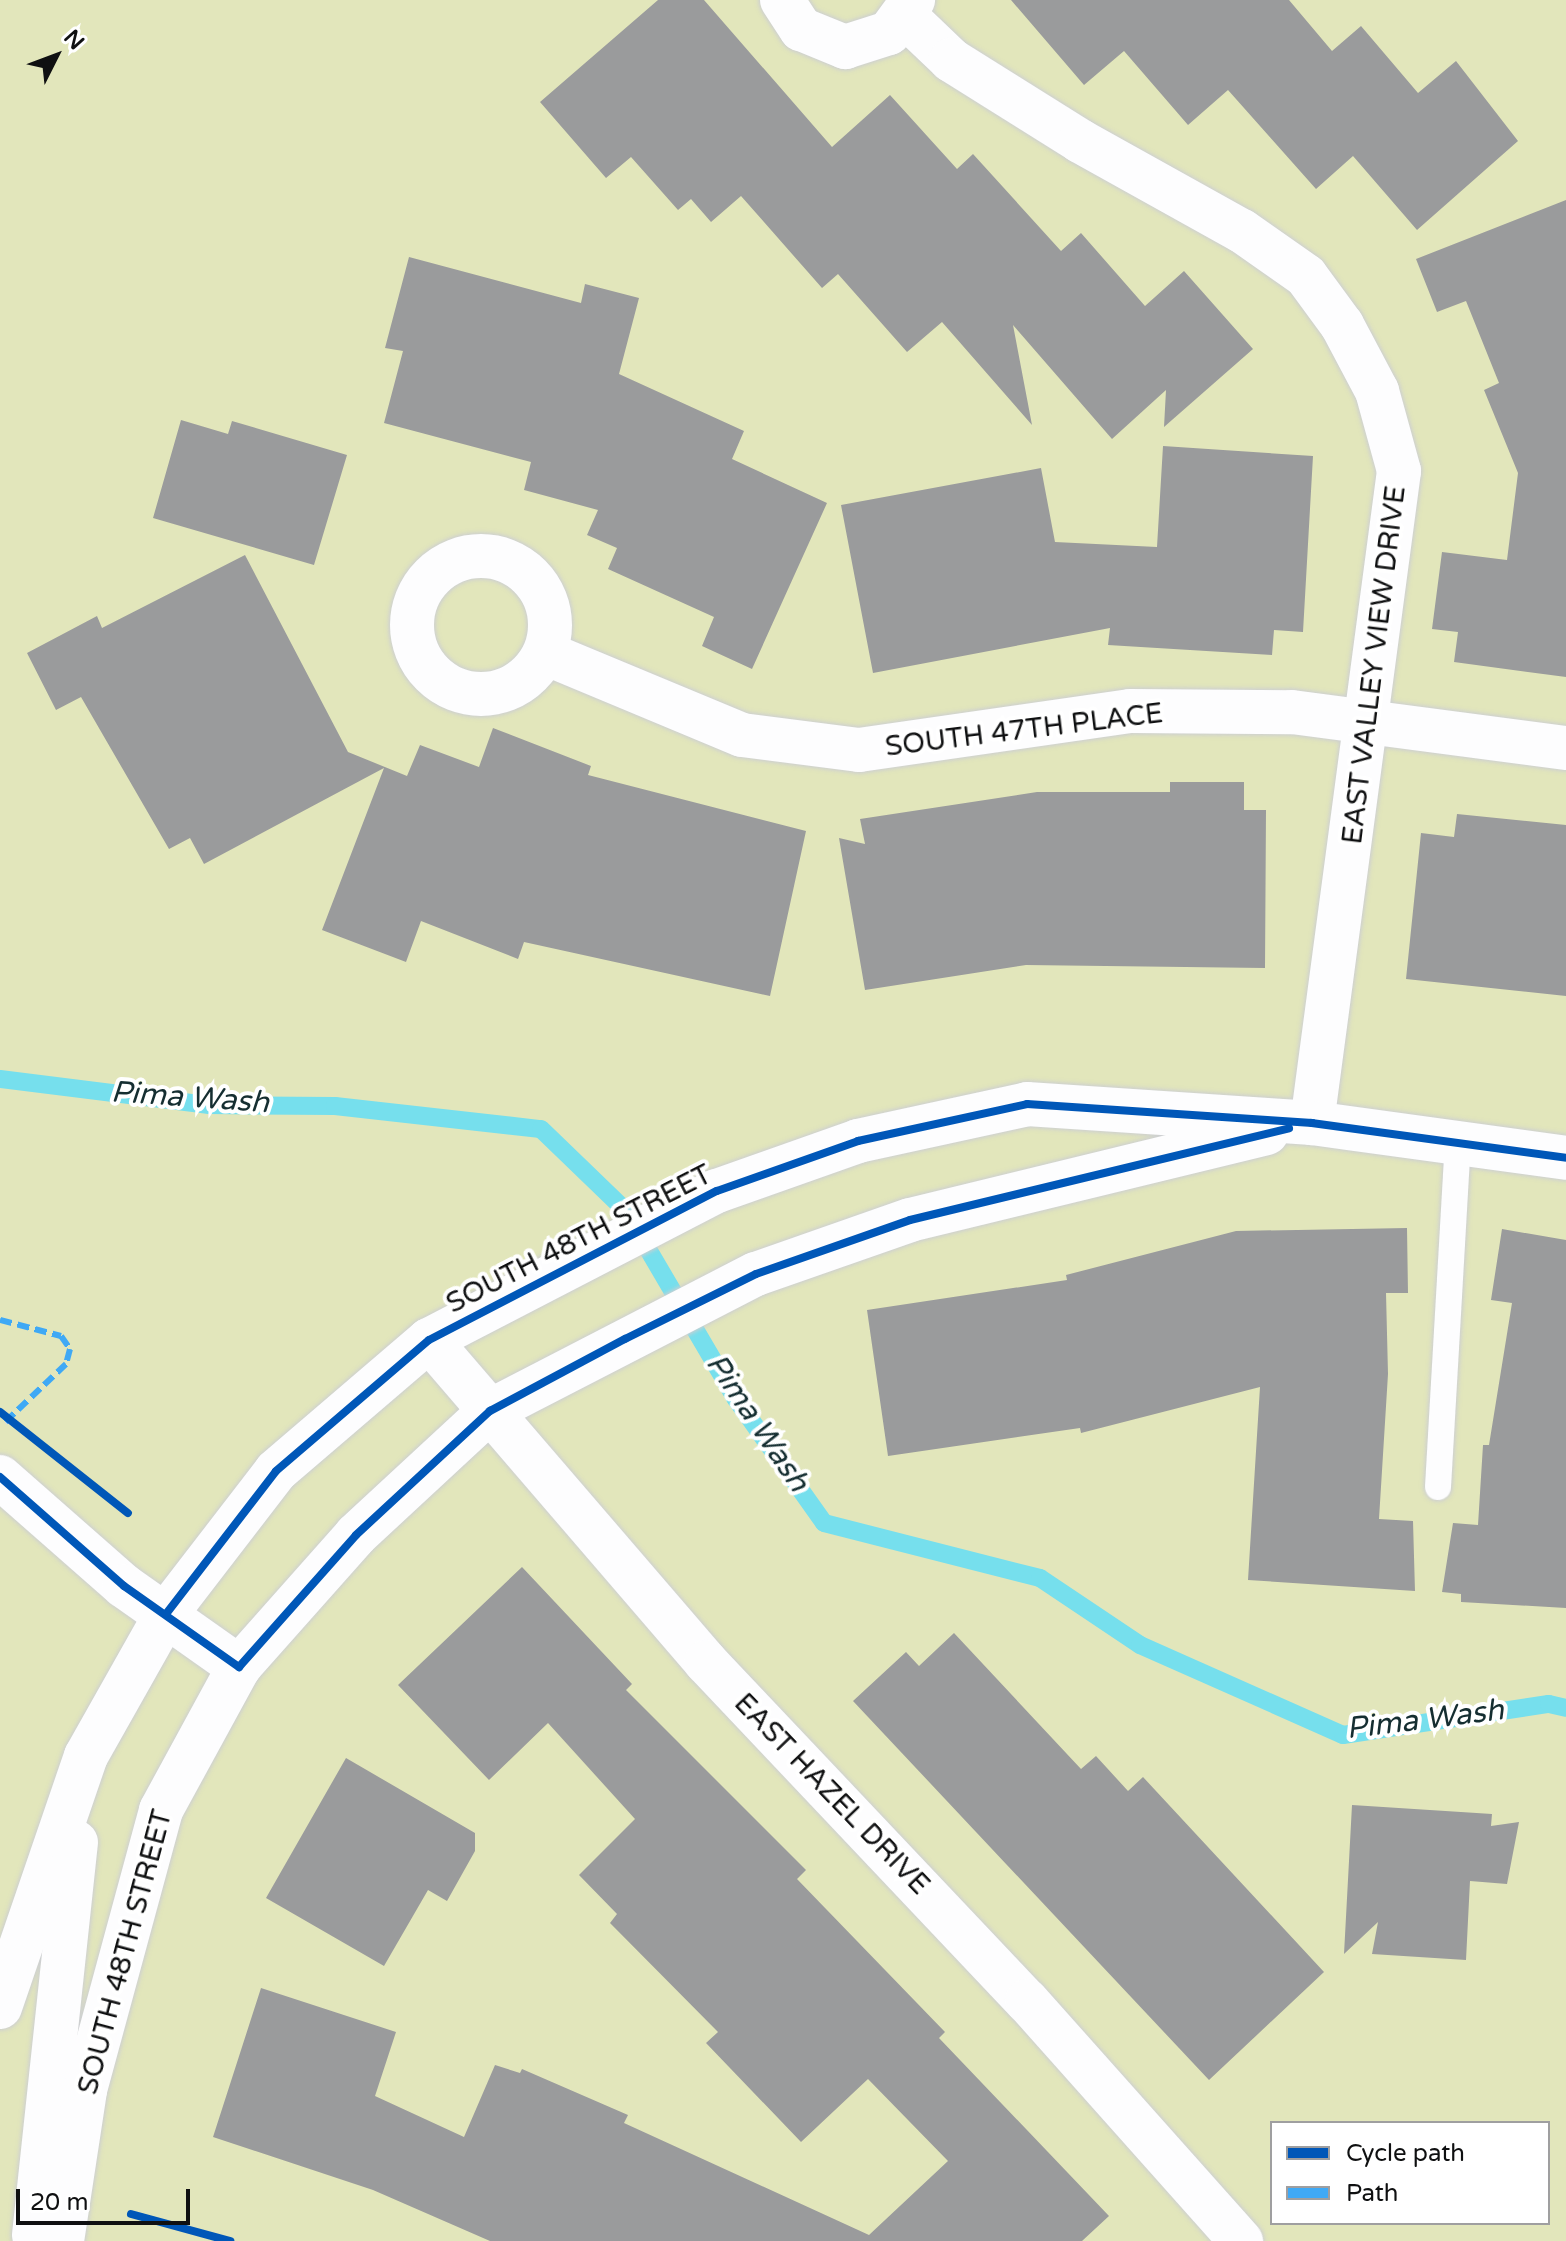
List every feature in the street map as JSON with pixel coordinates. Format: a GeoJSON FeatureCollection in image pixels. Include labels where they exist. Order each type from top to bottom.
{"type":"FeatureCollection","features":[{"type":"Feature","properties":{"kind":"street","name":"EAST VALLEY VIEW DRIVE"},"geometry":{"type":"LineString","coordinates":[[782,0],[801,29],[845,47],[889,33],[909,8],[951,60],[1080,141],[1242,231],[1306,276],[1342,325],[1377,391],[1399,471],[1368,722],[1312,1123]]}},
{"type":"Feature","properties":{"kind":"street","name":"SOUTH 47TH PLACE"},"geometry":{"type":"LineString","coordinates":[[545,653],[742,735],[859,750],[1130,711],[1292,712],[1566,748]]}},
{"type":"Feature","properties":{"kind":"street","name":"SOUTH 48TH STREET"},"geometry":{"type":"LineString","coordinates":[[0,2007],[86,1756],[166,1614],[276,1471],[429,1340],[717,1191],[858,1141],[1027,1104],[1312,1123],[1566,1158]]}},
{"type":"Feature","properties":{"kind":"street","name":"SOUTH 48TH STREET"},"geometry":{"type":"LineString","coordinates":[[62,2241],[85,2090],[161,1810],[239,1667],[356,1535],[490,1411],[756,1274],[910,1220],[1312,1123]]}},
{"type":"Feature","properties":{"kind":"street","name":"EAST HAZEL DRIVE"},"geometry":{"type":"LineString","coordinates":[[429,1340],[706,1662],[1027,2001],[1241,2241]]}},
{"type":"Feature","properties":{"kind":"street"},"geometry":{"type":"LineString","coordinates":[[0,1477],[72,1544],[239,1667]]}},
{"type":"Feature","properties":{"kind":"street"},"geometry":{"type":"LineString","coordinates":[[0,1510],[72,1544]]}},
{"type":"Feature","properties":{"kind":"street","name":"SOUTH 48TH STREET"},"geometry":{"type":"LineString","coordinates":[[33,2241],[86,1756]]}},
{"type":"Feature","properties":{"kind":"lane"},"geometry":{"type":"LineString","coordinates":[[1438,1487],[1458,1143]]}},
{"type":"Feature","properties":{"kind":"green space"},"geometry":{"type":"Polygon","coordinates":[[[0,0],[1566,0],[1566,2241],[0,2241],[0,0]]]}},
{"type":"Feature","properties":{"kind":"building"},"geometry":{"type":"Polygon","coordinates":[[[658,0],[704,0],[832,147],[890,95],[957,169],[973,154],[1061,251],[1081,233],[1145,306],[1184,271],[1253,349],[1164,427],[1166,390],[1112,439],[1013,325],[1032,425],[942,322],[907,352],[838,274],[822,288],[741,196],[711,222],[691,199],[678,210],[631,157],[606,178],[540,102],[658,0]]]}},
{"type":"Feature","properties":{"kind":"building"},"geometry":{"type":"Polygon","coordinates":[[[1011,0],[1289,0],[1332,51],[1361,26],[1418,93],[1456,61],[1518,141],[1417,230],[1353,156],[1316,189],[1228,90],[1188,125],[1124,51],[1084,85],[1011,0]]]}},
{"type":"Feature","properties":{"kind":"building"},"geometry":{"type":"Polygon","coordinates":[[[1566,200],[1566,677],[1454,662],[1458,632],[1432,629],[1442,552],[1507,560],[1518,473],[1484,390],[1499,383],[1466,301],[1437,312],[1416,259],[1566,200]]]}},
{"type":"Feature","properties":{"kind":"building"},"geometry":{"type":"Polygon","coordinates":[[[409,257],[581,303],[585,284],[639,298],[619,374],[744,431],[732,459],[827,503],[752,669],[702,646],[714,617],[608,569],[617,548],[587,535],[598,510],[524,490],[531,462],[384,423],[403,351],[385,348],[409,257]]]}},
{"type":"Feature","properties":{"kind":"building"},"geometry":{"type":"Polygon","coordinates":[[[181,420],[228,434],[232,421],[347,455],[314,565],[153,518],[181,420]]]}},
{"type":"Feature","properties":{"kind":"building"},"geometry":{"type":"Polygon","coordinates":[[[1163,446],[1313,456],[1303,632],[1274,630],[1272,655],[1108,645],[1110,628],[873,673],[841,505],[1041,468],[1055,542],[1157,547],[1163,446]]]}},
{"type":"Feature","properties":{"kind":"building"},"geometry":{"type":"Polygon","coordinates":[[[245,555],[348,752],[407,776],[420,745],[479,767],[493,728],[591,766],[588,775],[806,831],[770,996],[524,942],[518,959],[421,921],[406,962],[322,930],[384,768],[204,864],[190,838],[169,849],[81,697],[56,710],[27,653],[97,616],[102,628],[245,555]]]}},
{"type":"Feature","properties":{"kind":"building"},"geometry":{"type":"Polygon","coordinates":[[[1170,782],[1244,782],[1244,810],[1266,810],[1265,968],[1026,965],[865,990],[839,838],[865,844],[860,819],[1037,792],[1170,792],[1170,782]]]}},
{"type":"Feature","properties":{"kind":"building"},"geometry":{"type":"Polygon","coordinates":[[[1457,814],[1566,825],[1566,996],[1406,979],[1421,833],[1454,837],[1457,814]]]}},
{"type":"Feature","properties":{"kind":"building"},"geometry":{"type":"Polygon","coordinates":[[[1407,1228],[1408,1293],[1386,1293],[1388,1374],[1379,1519],[1413,1521],[1415,1591],[1248,1580],[1260,1387],[1081,1433],[1080,1428],[888,1456],[867,1310],[1067,1280],[1066,1275],[1236,1231],[1407,1228]]]}},
{"type":"Feature","properties":{"kind":"building"},"geometry":{"type":"Polygon","coordinates":[[[1502,1229],[1566,1240],[1566,1608],[1461,1602],[1461,1594],[1442,1592],[1453,1523],[1478,1525],[1483,1445],[1489,1445],[1512,1303],[1491,1300],[1502,1229]]]}},
{"type":"Feature","properties":{"kind":"building"},"geometry":{"type":"Polygon","coordinates":[[[522,1567],[632,1684],[626,1690],[806,1870],[797,1879],[945,2032],[939,2038],[1109,2216],[1082,2241],[490,2241],[373,2190],[213,2137],[261,1988],[396,2032],[375,2096],[464,2137],[495,2065],[520,2073],[522,2069],[628,2115],[624,2123],[869,2235],[948,2161],[868,2079],[801,2142],[706,2043],[718,2032],[610,1923],[617,1914],[579,1875],[635,1819],[548,1723],[489,1780],[398,1685],[522,1567]]]}},
{"type":"Feature","properties":{"kind":"building"},"geometry":{"type":"Polygon","coordinates":[[[954,1633],[1081,1769],[1096,1756],[1128,1791],[1143,1777],[1324,1972],[1209,2080],[853,1701],[906,1652],[919,1666],[954,1633]]]}},
{"type":"Feature","properties":{"kind":"building"},"geometry":{"type":"Polygon","coordinates":[[[346,1758],[475,1833],[475,1851],[447,1901],[428,1890],[384,1966],[266,1898],[346,1758]]]}},
{"type":"Feature","properties":{"kind":"building"},"geometry":{"type":"Polygon","coordinates":[[[1352,1805],[1492,1814],[1491,1826],[1519,1822],[1507,1884],[1470,1881],[1466,1960],[1372,1954],[1378,1922],[1344,1954],[1352,1805]]]}},
{"type":"Feature","properties":{"kind":"waterway","name":"Pima Wash"},"geometry":{"type":"LineString","coordinates":[[0,1079],[209,1105],[335,1106],[541,1129],[625,1210],[736,1399],[824,1523],[1040,1578],[1140,1645],[1343,1735],[1549,1704],[1566,1708]]}},
{"type":"Feature","properties":{"kind":"marked path"},"geometry":{"type":"LineString","coordinates":[[0,1320],[61,1336],[70,1349],[66,1364],[3,1424]]}},
{"type":"Feature","properties":{"kind":"cycle path"},"geometry":{"type":"LineString","coordinates":[[166,1614],[276,1471],[429,1340],[717,1191],[858,1141],[1027,1104],[1312,1123],[1566,1158]]}},
{"type":"Feature","properties":{"kind":"cycle path"},"geometry":{"type":"LineString","coordinates":[[0,1477],[124,1586],[239,1667],[356,1535],[490,1411],[625,1339],[756,1274],[910,1220],[1289,1128]]}},
{"type":"Feature","properties":{"kind":"cycle path"},"geometry":{"type":"LineString","coordinates":[[0,1412],[128,1513]]}},
{"type":"Feature","properties":{"kind":"cycle path"},"geometry":{"type":"LineString","coordinates":[[131,2214],[230,2241]]}}]}
